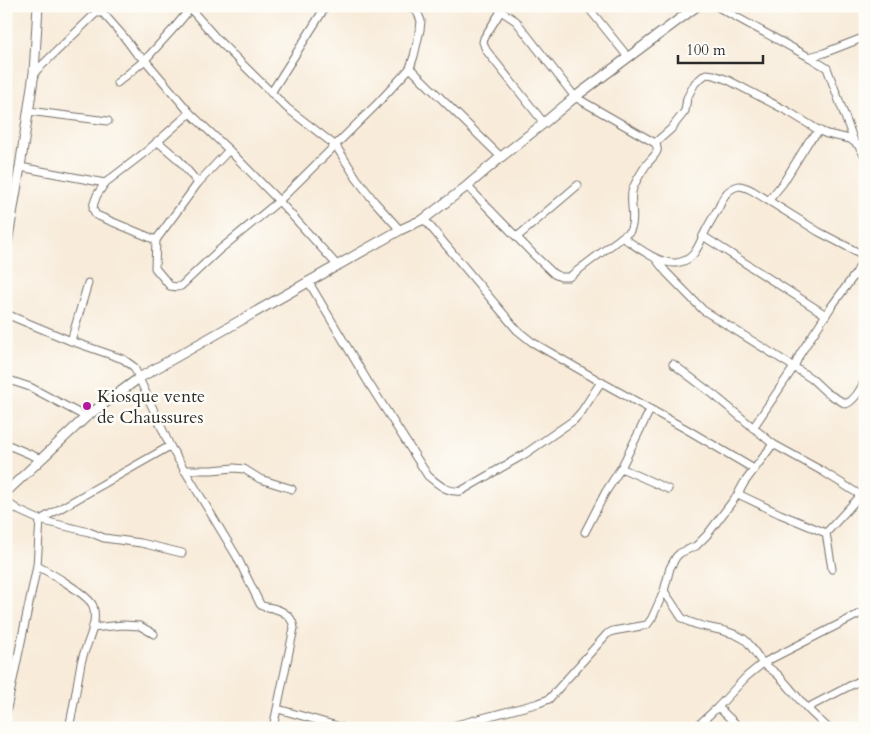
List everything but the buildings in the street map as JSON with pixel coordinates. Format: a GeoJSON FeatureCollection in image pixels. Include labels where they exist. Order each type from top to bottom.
{"type":"FeatureCollection","features":[{"type":"Feature","properties":{"kind":"street"},"geometry":{"type":"LineString","coordinates":[[6,248],[9,214],[20,166],[34,73],[38,6]]}},
{"type":"Feature","properties":{"kind":"street"},"geometry":{"type":"LineString","coordinates":[[271,93],[326,6]]}},
{"type":"Feature","properties":{"kind":"street"},"geometry":{"type":"LineString","coordinates":[[230,150],[198,183],[156,240],[155,268],[170,286],[177,288],[187,281],[218,251],[279,201],[336,146],[410,68],[421,22],[417,9],[408,6]]}},
{"type":"Feature","properties":{"kind":"street"},"geometry":{"type":"LineString","coordinates":[[6,492],[86,416],[139,378],[337,265],[424,219],[575,97],[697,6]]}},
{"type":"Feature","properties":{"kind":"street"},"geometry":{"type":"LineString","coordinates":[[716,6],[826,68],[854,141],[865,156]]}},
{"type":"Feature","properties":{"kind":"street"},"geometry":{"type":"LineString","coordinates":[[590,7],[599,22],[628,57]]}},
{"type":"Feature","properties":{"kind":"street"},"geometry":{"type":"LineString","coordinates":[[117,83],[145,60],[175,27],[189,8],[271,93],[287,108],[336,146],[357,179],[400,230]]}},
{"type":"Feature","properties":{"kind":"street"},"geometry":{"type":"LineString","coordinates":[[467,186],[554,274],[568,277],[630,231],[632,226],[631,194],[642,171],[657,151],[655,143],[575,97],[516,21],[499,9],[484,38],[483,42],[486,50],[544,123]]}},
{"type":"Feature","properties":{"kind":"street"},"geometry":{"type":"LineString","coordinates":[[34,73],[96,13],[103,13],[190,113],[230,150],[337,265]]}},
{"type":"Feature","properties":{"kind":"street"},"geometry":{"type":"LineString","coordinates":[[809,57],[824,53],[865,36]]}},
{"type":"Feature","properties":{"kind":"street"},"geometry":{"type":"LineString","coordinates":[[410,68],[501,157]]}},
{"type":"Feature","properties":{"kind":"street"},"geometry":{"type":"LineString","coordinates":[[655,143],[671,129],[680,117],[695,82],[706,74],[728,80],[789,112],[820,131],[854,141]]}},
{"type":"Feature","properties":{"kind":"street"},"geometry":{"type":"LineString","coordinates":[[28,111],[108,121]]}},
{"type":"Feature","properties":{"kind":"street"},"geometry":{"type":"LineString","coordinates":[[156,240],[96,215],[93,209],[94,203],[105,183],[148,150],[190,113]]}},
{"type":"Feature","properties":{"kind":"street"},"geometry":{"type":"LineString","coordinates":[[769,200],[784,182],[802,150],[820,131]]}},
{"type":"Feature","properties":{"kind":"street"},"geometry":{"type":"LineString","coordinates":[[157,141],[178,159],[198,183]]}},
{"type":"Feature","properties":{"kind":"street"},"geometry":{"type":"LineString","coordinates":[[20,166],[105,183]]}},
{"type":"Feature","properties":{"kind":"street"},"geometry":{"type":"LineString","coordinates":[[516,237],[578,186]]}},
{"type":"Feature","properties":{"kind":"street"},"geometry":{"type":"LineString","coordinates":[[654,258],[678,263],[694,254],[725,194],[738,186],[769,200],[819,232],[865,256],[856,273],[800,354],[753,428]]}},
{"type":"Feature","properties":{"kind":"street"},"geometry":{"type":"LineString","coordinates":[[424,219],[517,330],[532,342],[686,429],[754,470]]}},
{"type":"Feature","properties":{"kind":"street"},"geometry":{"type":"LineString","coordinates":[[622,236],[654,258],[703,310],[794,366],[827,393],[846,404],[850,403],[865,380]]}},
{"type":"Feature","properties":{"kind":"street"},"geometry":{"type":"LineString","coordinates":[[703,236],[826,315]]}},
{"type":"Feature","properties":{"kind":"street"},"geometry":{"type":"LineString","coordinates":[[308,282],[368,382],[428,476],[449,491],[461,491],[525,454],[574,420],[601,382]]}},
{"type":"Feature","properties":{"kind":"street"},"geometry":{"type":"LineString","coordinates":[[71,341],[88,283]]}},
{"type":"Feature","properties":{"kind":"street"},"geometry":{"type":"LineString","coordinates":[[6,314],[71,341],[123,359],[134,367],[170,446],[237,557],[260,604],[284,612],[293,622],[294,628],[273,728]]}},
{"type":"Feature","properties":{"kind":"street"},"geometry":{"type":"LineString","coordinates":[[673,364],[773,444],[863,495],[826,534]]}},
{"type":"Feature","properties":{"kind":"street"},"geometry":{"type":"LineString","coordinates":[[6,379],[30,387],[86,416]]}},
{"type":"Feature","properties":{"kind":"street"},"geometry":{"type":"LineString","coordinates":[[585,532],[621,468],[650,410]]}},
{"type":"Feature","properties":{"kind":"street"},"geometry":{"type":"LineString","coordinates":[[6,444],[41,459]]}},
{"type":"Feature","properties":{"kind":"street"},"geometry":{"type":"LineString","coordinates":[[449,728],[549,699],[607,634],[612,631],[646,625],[652,618],[664,591],[670,568],[676,556],[702,541],[773,444]]}},
{"type":"Feature","properties":{"kind":"street"},"geometry":{"type":"LineString","coordinates":[[40,520],[170,446]]}},
{"type":"Feature","properties":{"kind":"street"},"geometry":{"type":"LineString","coordinates":[[621,468],[668,489]]}},
{"type":"Feature","properties":{"kind":"street"},"geometry":{"type":"LineString","coordinates":[[184,470],[244,469],[260,479],[292,489]]}},
{"type":"Feature","properties":{"kind":"street"},"geometry":{"type":"LineString","coordinates":[[738,494],[826,534]]}},
{"type":"Feature","properties":{"kind":"street"},"geometry":{"type":"LineString","coordinates":[[6,502],[40,520],[89,532],[104,538],[141,543],[182,553]]}},
{"type":"Feature","properties":{"kind":"street"},"geometry":{"type":"LineString","coordinates":[[6,713],[37,566],[40,520]]}},
{"type":"Feature","properties":{"kind":"street"},"geometry":{"type":"LineString","coordinates":[[826,534],[832,569]]}},
{"type":"Feature","properties":{"kind":"street"},"geometry":{"type":"LineString","coordinates":[[37,566],[53,574],[88,599],[93,605],[95,620],[81,661],[69,728]]}},
{"type":"Feature","properties":{"kind":"street"},"geometry":{"type":"LineString","coordinates":[[664,591],[685,620],[741,637],[746,641],[763,663],[778,675],[807,708],[828,728]]}},
{"type":"Feature","properties":{"kind":"street"},"geometry":{"type":"LineString","coordinates":[[695,728],[746,677],[763,663],[865,611]]}},
{"type":"Feature","properties":{"kind":"street"},"geometry":{"type":"LineString","coordinates":[[92,628],[123,624],[140,626],[154,634]]}},
{"type":"Feature","properties":{"kind":"street"},"geometry":{"type":"LineString","coordinates":[[807,708],[865,678]]}},
{"type":"Feature","properties":{"kind":"street"},"geometry":{"type":"LineString","coordinates":[[718,707],[740,728]]}},
{"type":"Feature","properties":{"kind":"street"},"geometry":{"type":"LineString","coordinates":[[278,708],[341,727]]}},
{"type":"Feature","properties":{"kind":"place","name":"Kiosque vente de Chaussures"},"geometry":{"type":"Point","coordinates":[87,406]}}]}
